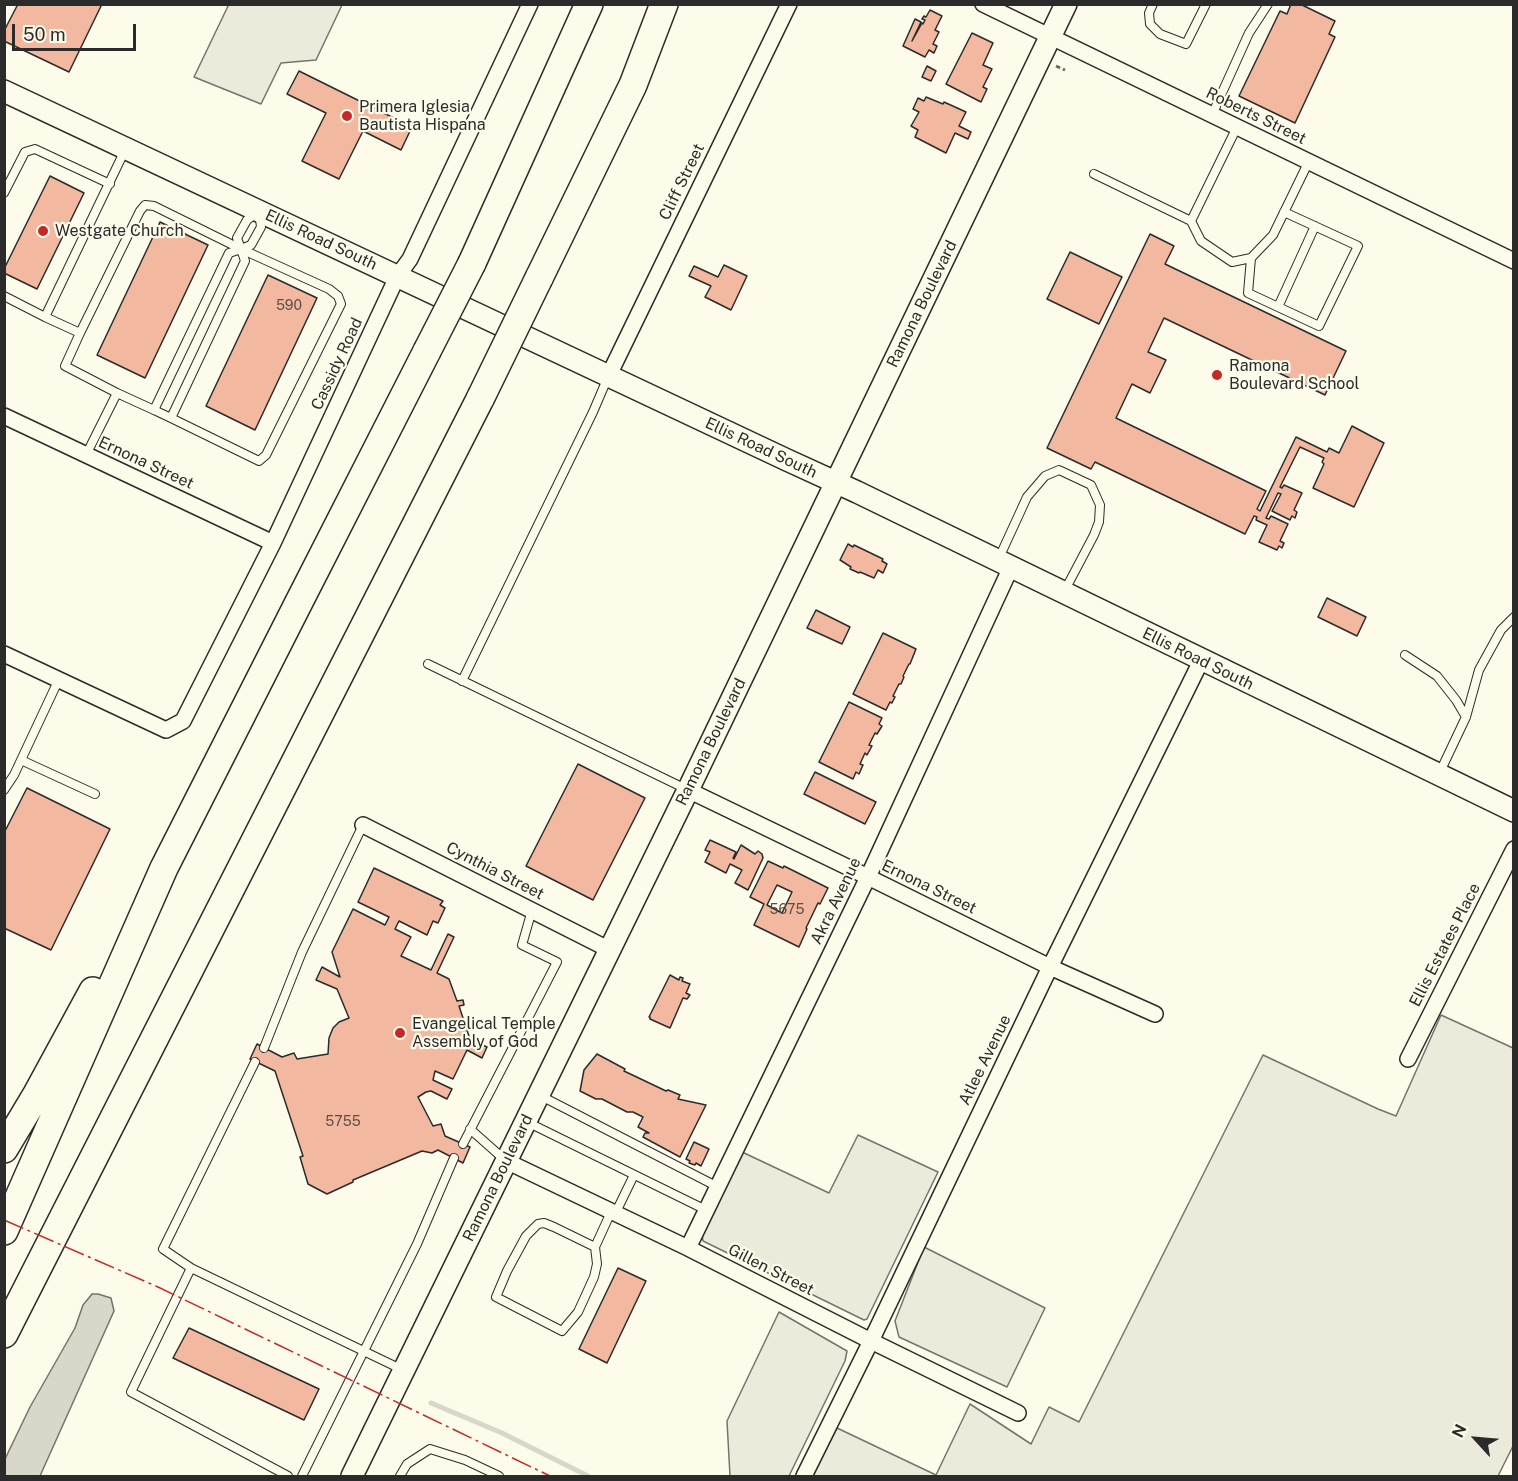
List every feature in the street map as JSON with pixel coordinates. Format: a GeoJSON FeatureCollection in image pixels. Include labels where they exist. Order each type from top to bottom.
{"type":"FeatureCollection","features":[{"type":"Feature","properties":{"kind":"highway"},"geometry":{"type":"LineString","coordinates":[[4,1231],[164,868],[472,263],[589,4]]}},
{"type":"Feature","properties":{"kind":"highway"},"geometry":{"type":"LineString","coordinates":[[4,1334],[481,397],[633,85],[664,4]]}},
{"type":"Feature","properties":{"kind":"highway"},"geometry":{"type":"LineString","coordinates":[[4,1149],[164,868]]}},
{"type":"Feature","properties":{"kind":"street","name":"Cassidy Road"},"geometry":{"type":"LineString","coordinates":[[59,679],[166,730],[183,721],[273,543],[530,4]]}},
{"type":"Feature","properties":{"kind":"street","name":"Cliff Street"},"geometry":{"type":"LineString","coordinates":[[609,375],[789,4]]}},
{"type":"Feature","properties":{"kind":"street","name":"Roberts Street"},"geometry":{"type":"LineString","coordinates":[[983,4],[1514,261]]}},
{"type":"Feature","properties":{"kind":"street","name":"Ramona Boulevard"},"geometry":{"type":"LineString","coordinates":[[352,1476],[688,790],[1066,4]]}},
{"type":"Feature","properties":{"kind":"street","name":"Ellis Road South"},"geometry":{"type":"LineString","coordinates":[[4,91],[1004,563],[1201,661],[1514,811]]}},
{"type":"Feature","properties":{"kind":"street","name":"Ernona Street"},"geometry":{"type":"LineString","coordinates":[[4,416],[273,543]]}},
{"type":"Feature","properties":{"kind":"street","name":"Akra Avenue"},"geometry":{"type":"LineString","coordinates":[[688,1248],[868,877],[1004,563]]}},
{"type":"Feature","properties":{"kind":"street"},"geometry":{"type":"LineString","coordinates":[[4,654],[59,679]]}},
{"type":"Feature","properties":{"kind":"street","name":"Atlee Avenue"},"geometry":{"type":"LineString","coordinates":[[804,1476],[1201,661]]}},
{"type":"Feature","properties":{"kind":"street","name":"Ernona Street"},"geometry":{"type":"LineString","coordinates":[[688,790],[1050,967],[1155,1014]]}},
{"type":"Feature","properties":{"kind":"street","name":"Cynthia Street"},"geometry":{"type":"LineString","coordinates":[[363,825],[610,950]]}},
{"type":"Feature","properties":{"kind":"street","name":"Ellis Estates Place"},"geometry":{"type":"LineString","coordinates":[[1408,1059],[1514,849]]}},
{"type":"Feature","properties":{"kind":"street","name":"Gillen Street"},"geometry":{"type":"LineString","coordinates":[[506,1161],[688,1248],[1018,1413]]}},
{"type":"Feature","properties":{"kind":"lane"},"geometry":{"type":"LineString","coordinates":[[1153,4],[1149,13],[1150,24],[1160,34],[1186,44],[1206,4]]}},
{"type":"Feature","properties":{"kind":"lane"},"geometry":{"type":"LineString","coordinates":[[1212,115],[1249,33],[1265,5]]}},
{"type":"Feature","properties":{"kind":"lane"},"geometry":{"type":"LineString","coordinates":[[1191,221],[1238,127]]}},
{"type":"Feature","properties":{"kind":"lane"},"geometry":{"type":"LineString","coordinates":[[45,317],[126,148]]}},
{"type":"Feature","properties":{"kind":"lane"},"geometry":{"type":"LineString","coordinates":[[4,193],[25,152],[35,149],[110,184]]}},
{"type":"Feature","properties":{"kind":"lane"},"geometry":{"type":"LineString","coordinates":[[1094,174],[1191,221],[1201,242],[1232,262],[1251,258],[1273,235],[1309,161]]}},
{"type":"Feature","properties":{"kind":"lane"},"geometry":{"type":"LineString","coordinates":[[145,205],[154,206],[240,249],[329,289],[338,296],[341,304],[266,455],[259,461],[65,366],[140,211],[145,205]]}},
{"type":"Feature","properties":{"kind":"lane"},"geometry":{"type":"LineString","coordinates":[[154,410],[229,253],[240,249],[251,245],[261,226],[259,211],[247,220],[237,238],[240,249],[245,261],[171,418]]}},
{"type":"Feature","properties":{"kind":"lane"},"geometry":{"type":"LineString","coordinates":[[1251,258],[1248,293],[1319,326],[1358,246],[1284,212]]}},
{"type":"Feature","properties":{"kind":"lane"},"geometry":{"type":"LineString","coordinates":[[1278,307],[1315,226]]}},
{"type":"Feature","properties":{"kind":"lane"},"geometry":{"type":"LineString","coordinates":[[4,296],[80,333]]}},
{"type":"Feature","properties":{"kind":"lane"},"geometry":{"type":"LineString","coordinates":[[462,681],[609,375]]}},
{"type":"Feature","properties":{"kind":"lane"},"geometry":{"type":"LineString","coordinates":[[86,454],[117,393]]}},
{"type":"Feature","properties":{"kind":"lane"},"geometry":{"type":"LineString","coordinates":[[1004,563],[1027,497],[1045,476],[1059,470],[1091,485],[1100,505],[1099,522],[1064,592]]}},
{"type":"Feature","properties":{"kind":"lane"},"geometry":{"type":"LineString","coordinates":[[1439,775],[1466,717],[1479,670],[1501,630],[1514,617]]}},
{"type":"Feature","properties":{"kind":"lane"},"geometry":{"type":"LineString","coordinates":[[1405,655],[1437,676],[1466,717]]}},
{"type":"Feature","properties":{"kind":"lane"},"geometry":{"type":"LineString","coordinates":[[428,664],[688,790]]}},
{"type":"Feature","properties":{"kind":"lane"},"geometry":{"type":"LineString","coordinates":[[4,790],[14,776],[59,679]]}},
{"type":"Feature","properties":{"kind":"lane"},"geometry":{"type":"LineString","coordinates":[[21,760],[95,794]]}},
{"type":"Feature","properties":{"kind":"lane"},"geometry":{"type":"LineString","coordinates":[[264,1048],[302,952],[363,825]]}},
{"type":"Feature","properties":{"kind":"lane"},"geometry":{"type":"LineString","coordinates":[[463,1144],[557,962],[522,945],[532,910]]}},
{"type":"Feature","properties":{"kind":"lane"},"geometry":{"type":"LineString","coordinates":[[255,1062],[163,1249],[191,1268],[405,1371]]}},
{"type":"Feature","properties":{"kind":"lane"},"geometry":{"type":"LineString","coordinates":[[538,1094],[718,1187]]}},
{"type":"Feature","properties":{"kind":"lane"},"geometry":{"type":"LineString","coordinates":[[525,1121],[706,1210]]}},
{"type":"Feature","properties":{"kind":"lane"},"geometry":{"type":"LineString","coordinates":[[470,1129],[506,1161]]}},
{"type":"Feature","properties":{"kind":"lane"},"geometry":{"type":"LineString","coordinates":[[302,1476],[417,1244],[454,1158]]}},
{"type":"Feature","properties":{"kind":"lane"},"geometry":{"type":"LineString","coordinates":[[595,1247],[554,1227],[538,1224],[526,1236],[507,1270],[496,1297],[562,1331],[578,1312],[594,1277],[597,1264],[595,1247],[634,1175]]}},
{"type":"Feature","properties":{"kind":"lane"},"geometry":{"type":"LineString","coordinates":[[191,1268],[130,1392],[288,1476]]}},
{"type":"Feature","properties":{"kind":"lane"},"geometry":{"type":"LineString","coordinates":[[400,1476],[407,1464],[430,1449],[465,1460],[499,1476]]}},
{"type":"Feature","properties":{"kind":"path"},"geometry":{"type":"LineString","coordinates":[[1056,66],[1065,70]]}},
{"type":"Feature","properties":{"kind":"shaded area"},"geometry":{"type":"Polygon","coordinates":[[[229,4],[342,5],[316,60],[281,63],[261,104],[194,77],[229,4]]]}},
{"type":"Feature","properties":{"kind":"shaded area"},"geometry":{"type":"Polygon","coordinates":[[[1441,1015],[1513,1048],[1514,1444],[1498,1476],[813,1476],[837,1428],[936,1475],[970,1404],[1031,1444],[1049,1407],[1079,1422],[1263,1055],[1396,1116],[1441,1015]]]}},
{"type":"Feature","properties":{"kind":"shaded area"},"geometry":{"type":"Polygon","coordinates":[[[858,1135],[938,1172],[867,1319],[864,1320],[703,1241],[702,1234],[742,1152],[829,1193],[858,1135]]]}},
{"type":"Feature","properties":{"kind":"shaded area"},"geometry":{"type":"Polygon","coordinates":[[[924,1247],[1045,1308],[1007,1387],[899,1337],[895,1321],[924,1247]]]}},
{"type":"Feature","properties":{"kind":"shaded area"},"geometry":{"type":"Polygon","coordinates":[[[92,1294],[111,1298],[114,1311],[40,1476],[5,1476],[5,1459],[30,1407],[75,1328],[83,1305],[92,1294]]]}},
{"type":"Feature","properties":{"kind":"shaded area"},"geometry":{"type":"Polygon","coordinates":[[[779,1312],[847,1351],[845,1361],[789,1476],[730,1476],[727,1421],[779,1312]]]}},
{"type":"Feature","properties":{"kind":"building"},"geometry":{"type":"Polygon","coordinates":[[[18,4],[102,4],[69,72],[4,41],[4,31],[18,4]]]}},
{"type":"Feature","properties":{"kind":"building"},"geometry":{"type":"Polygon","coordinates":[[[1291,4],[1300,4],[1335,21],[1329,34],[1335,37],[1295,123],[1239,96],[1280,11],[1287,14],[1291,4]]]}},
{"type":"Feature","properties":{"kind":"building"},"geometry":{"type":"Polygon","coordinates":[[[930,10],[942,16],[935,30],[939,32],[933,44],[937,46],[934,53],[929,50],[925,57],[903,46],[915,19],[921,22],[912,41],[925,20],[922,19],[930,10]]]}},
{"type":"Feature","properties":{"kind":"building"},"geometry":{"type":"Polygon","coordinates":[[[972,33],[993,43],[983,65],[992,69],[983,87],[987,89],[981,102],[946,84],[972,33]]]}},
{"type":"Feature","properties":{"kind":"building"},"geometry":{"type":"Polygon","coordinates":[[[927,66],[936,71],[931,81],[922,77],[927,66]]]}},
{"type":"Feature","properties":{"kind":"building"},"geometry":{"type":"Polygon","coordinates":[[[299,71],[412,127],[401,150],[363,131],[339,179],[302,161],[326,113],[287,94],[299,71]]]}},
{"type":"Feature","properties":{"kind":"building"},"geometry":{"type":"Polygon","coordinates":[[[926,97],[966,112],[959,126],[971,132],[968,139],[955,133],[946,153],[915,137],[918,130],[911,126],[919,112],[913,109],[918,98],[924,101],[926,97]]]}},
{"type":"Feature","properties":{"kind":"building"},"geometry":{"type":"Polygon","coordinates":[[[50,176],[84,193],[37,289],[4,273],[4,269],[50,176]]]}},
{"type":"Feature","properties":{"kind":"building"},"geometry":{"type":"Polygon","coordinates":[[[160,222],[208,245],[145,378],[97,355],[160,222]]]}},
{"type":"Feature","properties":{"kind":"building"},"geometry":{"type":"Polygon","coordinates":[[[1150,234],[1174,246],[1165,264],[1346,351],[1325,395],[1164,318],[1148,352],[1166,360],[1150,393],[1132,384],[1116,418],[1266,491],[1257,509],[1260,511],[1296,437],[1327,452],[1329,448],[1339,453],[1352,426],[1384,443],[1354,507],[1313,488],[1324,464],[1322,462],[1324,458],[1300,447],[1280,487],[1284,485],[1302,493],[1294,510],[1297,512],[1295,518],[1292,516],[1290,520],[1272,511],[1281,494],[1278,493],[1266,518],[1269,519],[1271,516],[1288,524],[1280,541],[1284,543],[1282,548],[1279,546],[1277,550],[1259,542],[1267,525],[1256,520],[1257,517],[1254,516],[1245,534],[1095,462],[1091,469],[1047,448],[1150,234]]]}},
{"type":"Feature","properties":{"kind":"building"},"geometry":{"type":"Polygon","coordinates":[[[1070,252],[1122,277],[1099,324],[1047,299],[1070,252]]]}},
{"type":"Feature","properties":{"kind":"building"},"geometry":{"type":"Polygon","coordinates":[[[724,265],[747,276],[731,310],[705,297],[711,286],[689,276],[694,266],[718,277],[724,265]]]}},
{"type":"Feature","properties":{"kind":"building"},"geometry":{"type":"Polygon","coordinates":[[[268,275],[317,298],[255,430],[206,406],[268,275]]]}},
{"type":"Feature","properties":{"kind":"building"},"geometry":{"type":"Polygon","coordinates":[[[848,544],[883,559],[882,561],[887,564],[883,573],[878,570],[874,578],[850,569],[851,567],[840,560],[848,544]]]}},
{"type":"Feature","properties":{"kind":"building"},"geometry":{"type":"Polygon","coordinates":[[[1327,598],[1366,617],[1357,636],[1318,617],[1327,598]]]}},
{"type":"Feature","properties":{"kind":"building"},"geometry":{"type":"Polygon","coordinates":[[[816,610],[850,627],[842,644],[807,628],[816,610]]]}},
{"type":"Feature","properties":{"kind":"building"},"geometry":{"type":"Polygon","coordinates":[[[883,633],[916,649],[901,684],[893,696],[895,697],[886,710],[853,694],[883,633]]]}},
{"type":"Feature","properties":{"kind":"building"},"geometry":{"type":"Polygon","coordinates":[[[849,702],[882,718],[879,724],[882,726],[877,734],[875,733],[867,755],[865,753],[859,774],[856,772],[853,779],[819,762],[849,702]]]}},
{"type":"Feature","properties":{"kind":"building"},"geometry":{"type":"Polygon","coordinates":[[[578,764],[645,798],[593,900],[526,866],[578,764]]]}},
{"type":"Feature","properties":{"kind":"building"},"geometry":{"type":"Polygon","coordinates":[[[815,772],[876,802],[865,824],[804,794],[815,772]]]}},
{"type":"Feature","properties":{"kind":"building"},"geometry":{"type":"Polygon","coordinates":[[[27,788],[110,829],[51,950],[4,928],[4,833],[27,788]]]}},
{"type":"Feature","properties":{"kind":"building"},"geometry":{"type":"Polygon","coordinates":[[[710,840],[736,852],[734,859],[741,845],[755,854],[758,851],[762,854],[763,858],[748,890],[735,883],[742,870],[730,864],[726,873],[705,862],[710,852],[705,850],[710,840]]]}},
{"type":"Feature","properties":{"kind":"building"},"geometry":{"type":"Polygon","coordinates":[[[768,861],[783,868],[784,866],[828,888],[820,904],[818,903],[799,947],[754,925],[764,904],[750,897],[768,861]],[[777,885],[767,905],[782,913],[792,892],[777,885]]]}},
{"type":"Feature","properties":{"kind":"building","name":"Evangelical Temple Assembly of God"},"geometry":{"type":"Polygon","coordinates":[[[374,868],[443,901],[440,905],[445,908],[438,923],[433,921],[427,935],[399,921],[395,929],[411,937],[401,956],[431,970],[448,934],[454,937],[437,973],[449,979],[457,1001],[463,1000],[464,1005],[459,1006],[470,1039],[487,1047],[482,1058],[467,1050],[453,1079],[435,1071],[433,1080],[452,1089],[447,1099],[431,1091],[418,1097],[433,1126],[441,1124],[445,1136],[470,1147],[463,1163],[438,1150],[432,1153],[422,1151],[353,1180],[327,1194],[308,1184],[300,1157],[303,1156],[275,1071],[250,1059],[257,1044],[282,1057],[294,1053],[297,1059],[328,1054],[329,1038],[333,1028],[339,1022],[349,1018],[337,989],[316,980],[322,967],[340,977],[332,952],[353,909],[385,925],[389,917],[358,902],[374,868]]]}},
{"type":"Feature","properties":{"kind":"building"},"geometry":{"type":"Polygon","coordinates":[[[670,975],[679,980],[680,977],[683,978],[682,981],[690,984],[686,993],[690,995],[687,999],[683,998],[670,1028],[649,1017],[670,975]]]}},
{"type":"Feature","properties":{"kind":"building"},"geometry":{"type":"Polygon","coordinates":[[[597,1054],[625,1069],[624,1071],[666,1091],[680,1095],[678,1099],[706,1105],[680,1157],[643,1137],[645,1133],[649,1133],[638,1127],[643,1117],[580,1091],[584,1070],[597,1054]]]}},
{"type":"Feature","properties":{"kind":"building"},"geometry":{"type":"Polygon","coordinates":[[[694,1142],[709,1149],[701,1166],[689,1163],[690,1161],[686,1159],[694,1142]]]}},
{"type":"Feature","properties":{"kind":"building"},"geometry":{"type":"Polygon","coordinates":[[[618,1268],[646,1281],[607,1363],[579,1349],[618,1268]]]}},
{"type":"Feature","properties":{"kind":"building"},"geometry":{"type":"Polygon","coordinates":[[[189,1328],[319,1389],[304,1420],[173,1358],[189,1328]]]}},
{"type":"Feature","properties":{"kind":"waterway"},"geometry":{"type":"LineString","coordinates":[[431,1403],[502,1433],[588,1476]]}},
{"type":"Feature","properties":{"kind":"power"},"geometry":{"type":"LineString","coordinates":[[4,1220],[158,1287],[550,1476]]}},
{"type":"Feature","properties":{"kind":"place","name":"Primera Iglesia Bautista Hispana"},"geometry":{"type":"Point","coordinates":[347,116]}},
{"type":"Feature","properties":{"kind":"place","name":"Westgate Church"},"geometry":{"type":"Point","coordinates":[43,231]}},
{"type":"Feature","properties":{"kind":"place","name":"Ramona Boulevard School"},"geometry":{"type":"Point","coordinates":[1217,375]}},
{"type":"Feature","properties":{"kind":"place","name":"Evangelical Temple Assembly of God"},"geometry":{"type":"Point","coordinates":[400,1033]}}]}
